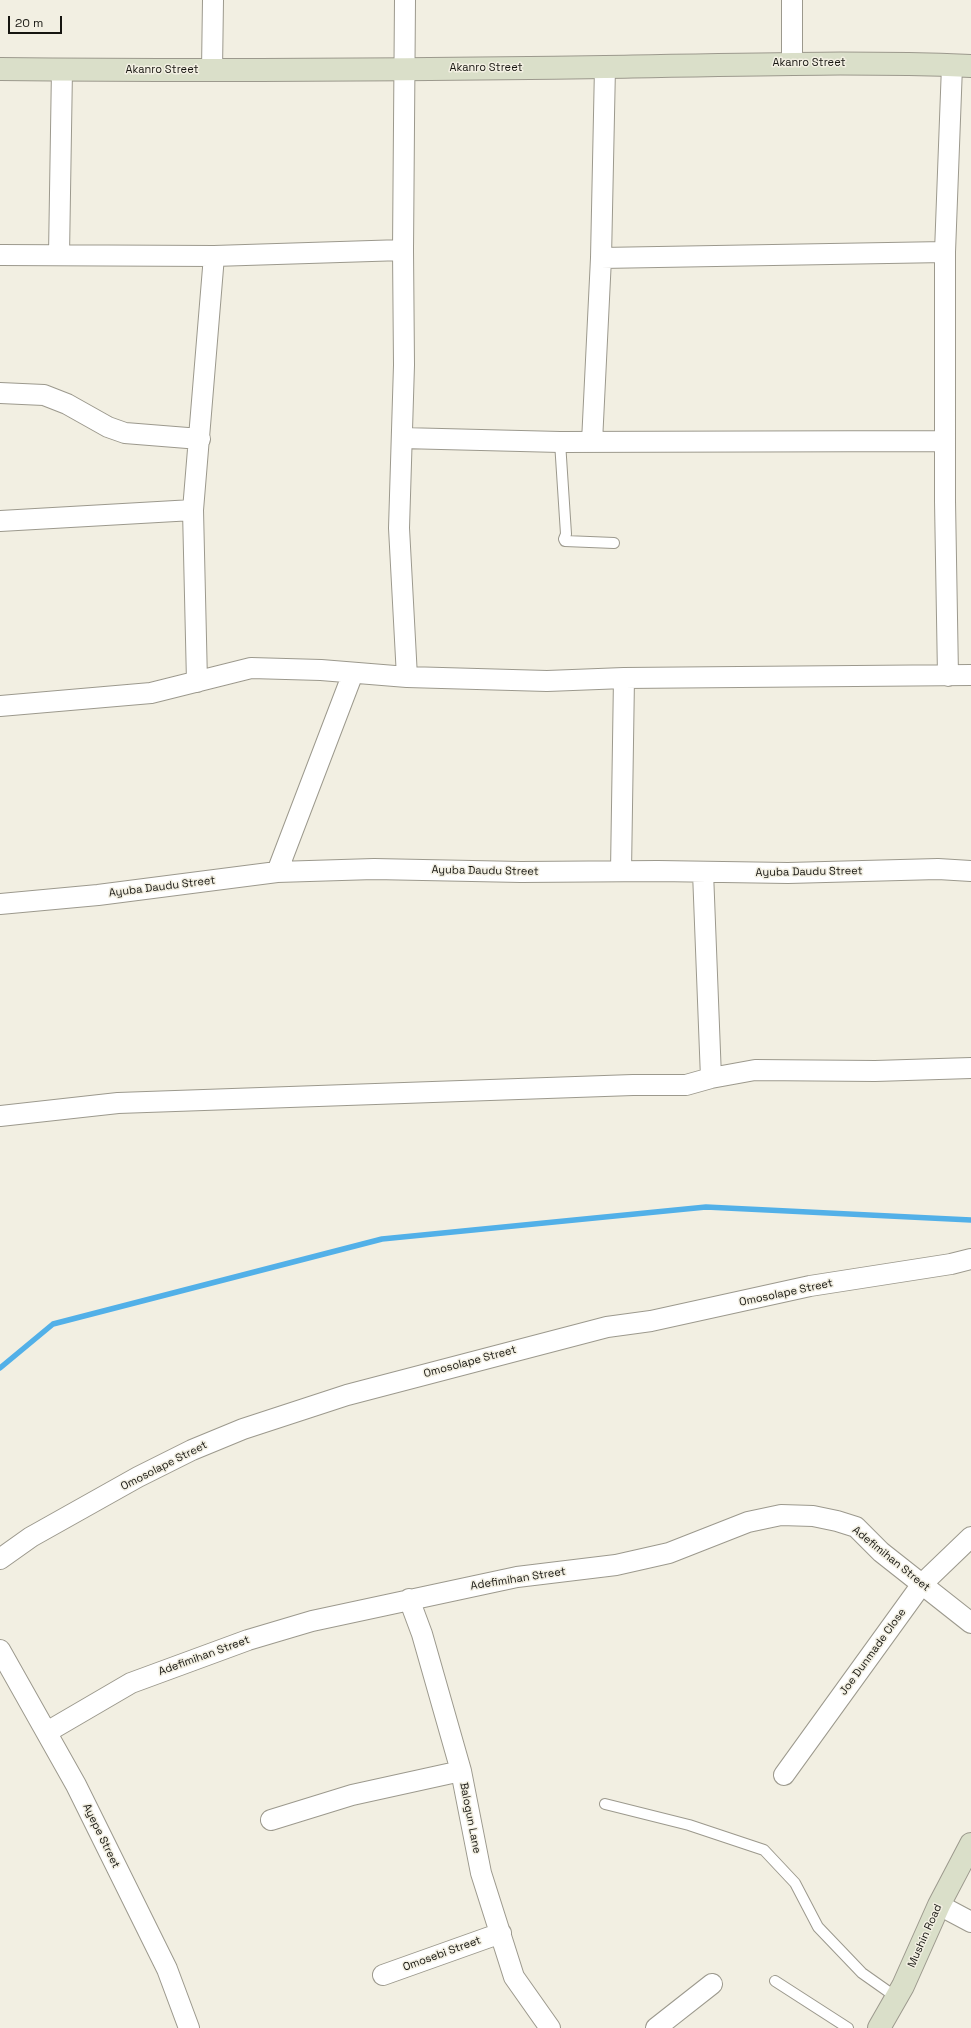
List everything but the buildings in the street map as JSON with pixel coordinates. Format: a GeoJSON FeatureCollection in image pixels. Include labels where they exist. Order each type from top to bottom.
{"type":"FeatureCollection","features":[{"type":"Feature","properties":{"kind":"street"},"geometry":{"type":"LineString","coordinates":[[212,70],[213,0]]}},
{"type":"Feature","properties":{"kind":"street"},"geometry":{"type":"LineString","coordinates":[[406,0],[403,250],[404,364],[399,528],[407,677]]}},
{"type":"Feature","properties":{"kind":"street"},"geometry":{"type":"LineString","coordinates":[[792,0],[792,63]]}},
{"type":"Feature","properties":{"kind":"street","name":"Akanro Street"},"geometry":{"type":"LineString","coordinates":[[0,69],[212,70],[605,67],[792,63],[961,66]]}},
{"type":"Feature","properties":{"kind":"street"},"geometry":{"type":"LineString","coordinates":[[948,676],[945,441],[945,252],[961,66]]}},
{"type":"Feature","properties":{"kind":"street"},"geometry":{"type":"LineString","coordinates":[[592,442],[601,258],[605,67]]}},
{"type":"Feature","properties":{"kind":"street"},"geometry":{"type":"LineString","coordinates":[[59,255],[62,70]]}},
{"type":"Feature","properties":{"kind":"street"},"geometry":{"type":"LineString","coordinates":[[0,256],[214,256],[403,250]]}},
{"type":"Feature","properties":{"kind":"street"},"geometry":{"type":"LineString","coordinates":[[601,258],[945,252]]}},
{"type":"Feature","properties":{"kind":"street"},"geometry":{"type":"LineString","coordinates":[[197,682],[193,510],[214,256]]}},
{"type":"Feature","properties":{"kind":"street"},"geometry":{"type":"LineString","coordinates":[[0,393],[44,396],[67,404],[108,427],[126,433],[200,439]]}},
{"type":"Feature","properties":{"kind":"street"},"geometry":{"type":"LineString","coordinates":[[402,438],[560,442],[945,441]]}},
{"type":"Feature","properties":{"kind":"street"},"geometry":{"type":"LineString","coordinates":[[0,521],[193,510]]}},
{"type":"Feature","properties":{"kind":"street"},"geometry":{"type":"LineString","coordinates":[[0,706],[97,699],[151,693],[251,668],[321,670],[407,677],[547,681],[624,678],[948,676],[971,674]]}},
{"type":"Feature","properties":{"kind":"street"},"geometry":{"type":"LineString","coordinates":[[277,872],[353,673]]}},
{"type":"Feature","properties":{"kind":"street"},"geometry":{"type":"LineString","coordinates":[[621,871],[624,678]]}},
{"type":"Feature","properties":{"kind":"street","name":"Ayuba Daudu Street"},"geometry":{"type":"LineString","coordinates":[[0,904],[98,895],[277,872],[374,870],[788,873],[938,869],[971,871]]}},
{"type":"Feature","properties":{"kind":"street"},"geometry":{"type":"LineString","coordinates":[[703,872],[711,1078]]}},
{"type":"Feature","properties":{"kind":"street"},"geometry":{"type":"LineString","coordinates":[[0,1116],[118,1103],[633,1085],[686,1085],[711,1078],[755,1070],[875,1071],[971,1068]]}},
{"type":"Feature","properties":{"kind":"street","name":"Omosolape Street"},"geometry":{"type":"LineString","coordinates":[[0,1559],[31,1537],[138,1476],[192,1450],[243,1429],[347,1395],[607,1327],[651,1321],[810,1286],[951,1264],[971,1259]]}},
{"type":"Feature","properties":{"kind":"street","name":"Adefimihan Street"},"geometry":{"type":"LineString","coordinates":[[48,1732],[131,1683],[248,1640],[312,1622],[409,1599],[517,1576],[616,1565],[669,1553],[748,1522],[781,1515],[813,1516],[856,1527],[881,1552],[971,1623]]}},
{"type":"Feature","properties":{"kind":"street","name":"Joe Dunmade Close"},"geometry":{"type":"LineString","coordinates":[[784,1775],[922,1584],[971,1537]]}},
{"type":"Feature","properties":{"kind":"street","name":"Balogun Lane"},"geometry":{"type":"LineString","coordinates":[[409,1599],[422,1634],[461,1771],[481,1873],[514,1977],[550,2028]]}},
{"type":"Feature","properties":{"kind":"street","name":"Ayepe Street"},"geometry":{"type":"LineString","coordinates":[[0,1650],[48,1732],[76,1785],[167,1969],[189,2028]]}},
{"type":"Feature","properties":{"kind":"street"},"geometry":{"type":"LineString","coordinates":[[271,1820],[352,1795],[461,1771]]}},
{"type":"Feature","properties":{"kind":"street","name":"Mushin Road"},"geometry":{"type":"LineString","coordinates":[[879,2028],[903,1986],[939,1905],[971,1844]]}},
{"type":"Feature","properties":{"kind":"street"},"geometry":{"type":"LineString","coordinates":[[939,1905],[971,1922]]}},
{"type":"Feature","properties":{"kind":"street","name":"Omosebi Street"},"geometry":{"type":"LineString","coordinates":[[383,1975],[501,1934]]}},
{"type":"Feature","properties":{"kind":"street"},"geometry":{"type":"LineString","coordinates":[[656,2028],[712,1984]]}},
{"type":"Feature","properties":{"kind":"lane"},"geometry":{"type":"LineString","coordinates":[[560,442],[566,534],[564,539],[565,541],[614,544]]}},
{"type":"Feature","properties":{"kind":"lane"},"geometry":{"type":"LineString","coordinates":[[605,1804],[689,1824],[764,1850],[795,1883],[818,1927],[862,1972],[896,1997]]}},
{"type":"Feature","properties":{"kind":"lane"},"geometry":{"type":"LineString","coordinates":[[776,1981],[848,2028]]}},
{"type":"Feature","properties":{"kind":"waterway"},"geometry":{"type":"LineString","coordinates":[[0,1368],[53,1324],[382,1239],[706,1207],[971,1220]]}}]}
